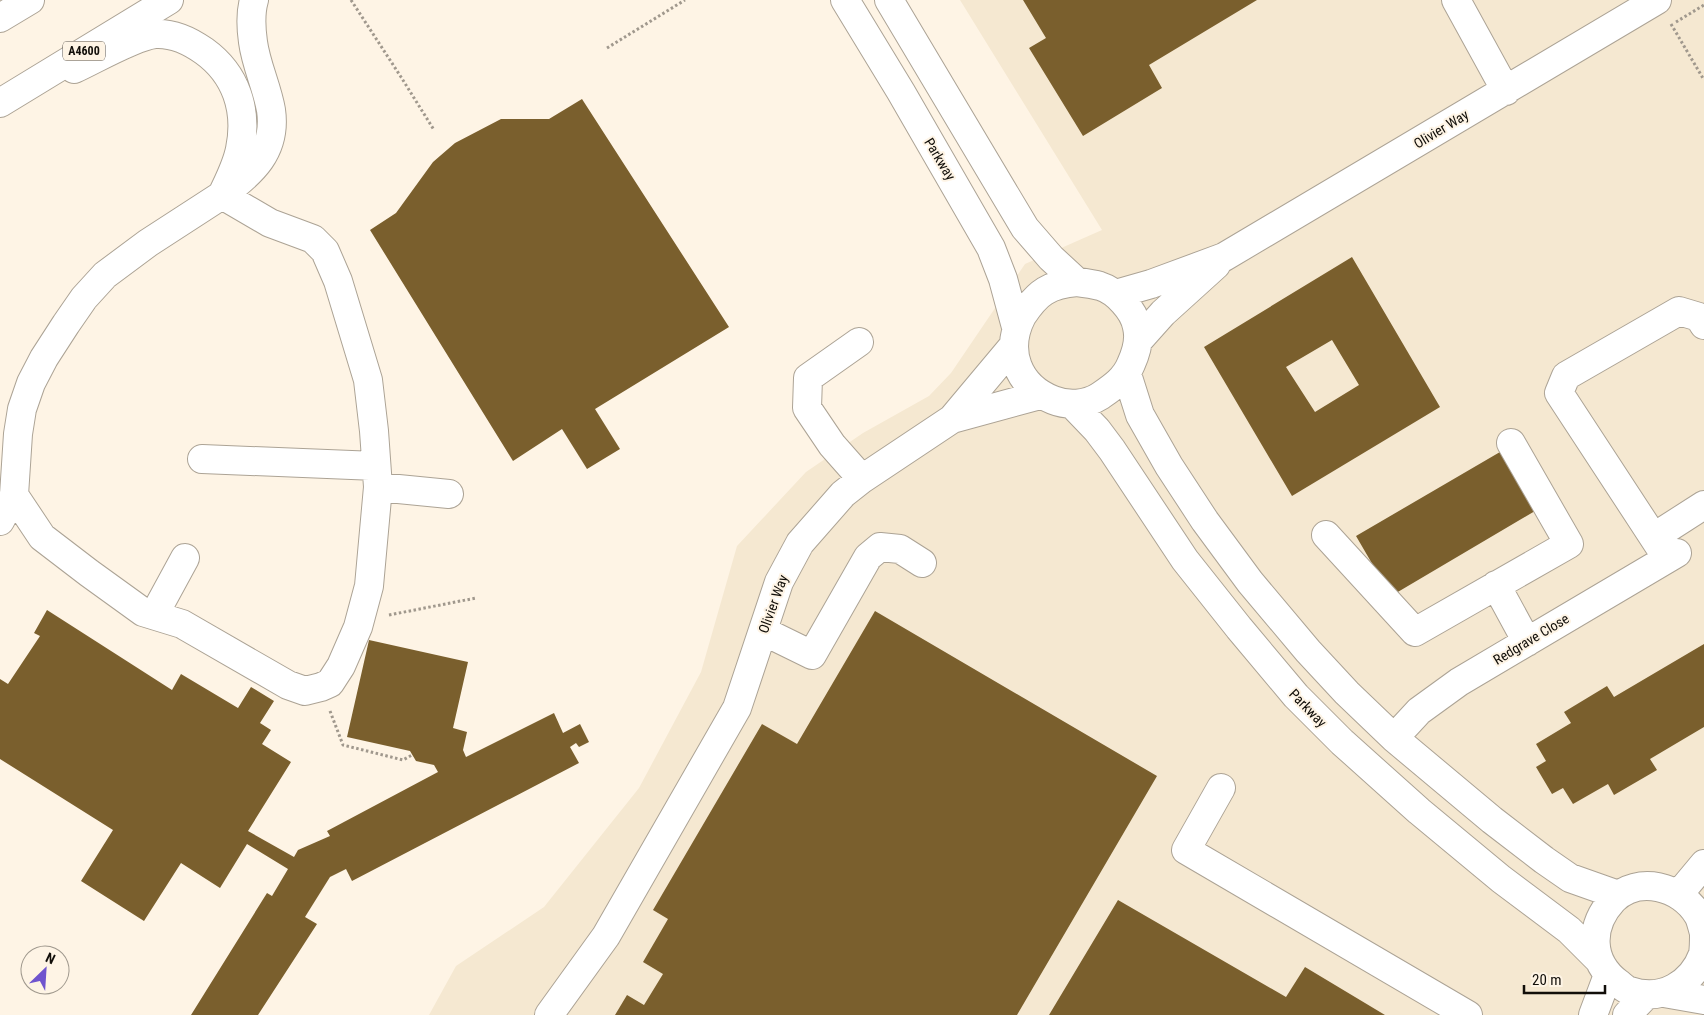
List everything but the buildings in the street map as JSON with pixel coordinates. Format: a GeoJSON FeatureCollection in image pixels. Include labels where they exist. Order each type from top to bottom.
{"type":"FeatureCollection","features":[{"type":"Feature","properties":{"kind":"main road"},"geometry":{"type":"LineString","coordinates":[[0,18],[30,0]]}},
{"type":"Feature","properties":{"kind":"main road","name":"A4600"},"geometry":{"type":"LineString","coordinates":[[0,104],[169,0]]}},
{"type":"Feature","properties":{"kind":"main road"},"geometry":{"type":"LineString","coordinates":[[0,521],[14,495],[18,434],[22,408],[31,383],[44,358],[84,298],[105,275],[148,242],[242,180],[255,168],[266,151],[272,131],[271,109],[255,56],[251,29],[254,0]]}},
{"type":"Feature","properties":{"kind":"main road","name":"Parkway"},"geometry":{"type":"LineString","coordinates":[[845,0],[901,92],[991,248],[1003,279],[1015,336]]}},
{"type":"Feature","properties":{"kind":"main road"},"geometry":{"type":"LineString","coordinates":[[889,0],[1025,228],[1051,258],[1078,282]]}},
{"type":"Feature","properties":{"kind":"main road"},"geometry":{"type":"LineString","coordinates":[[1456,0],[1506,91]]}},
{"type":"Feature","properties":{"kind":"main road","name":"Olivier Way"},"geometry":{"type":"LineString","coordinates":[[1116,294],[1150,284],[1224,257],[1657,0]]}},
{"type":"Feature","properties":{"kind":"main road"},"geometry":{"type":"LineString","coordinates":[[0,104],[137,39],[154,34],[177,37],[196,46],[215,59],[231,79],[240,103],[242,128],[240,149],[234,170],[222,194]]}},
{"type":"Feature","properties":{"kind":"main road"},"geometry":{"type":"LineString","coordinates":[[14,495],[42,537],[143,612],[182,624],[288,685],[306,691],[330,683],[341,666],[360,621],[369,586],[377,476],[368,380],[338,281],[325,251],[313,239],[270,222],[222,194]]}},
{"type":"Feature","properties":{"kind":"main road","name":"Olivier Way"},"geometry":{"type":"LineString","coordinates":[[1138,341],[1163,313],[1224,257]]}},
{"type":"Feature","properties":{"kind":"main road"},"geometry":{"type":"LineString","coordinates":[[1078,282],[1100,286],[1116,294],[1130,311],[1137,326],[1138,341],[1135,355],[1127,374],[1096,399],[1073,405],[1040,395],[1026,382],[1017,364],[1015,336],[1028,307],[1045,291],[1065,283],[1078,282]]}},
{"type":"Feature","properties":{"kind":"main road"},"geometry":{"type":"LineString","coordinates":[[1666,549],[1560,393],[1566,376],[1679,311],[1699,317],[1704,324]]}},
{"type":"Feature","properties":{"kind":"main road","name":"Olivier Way"},"geometry":{"type":"LineString","coordinates":[[952,419],[1015,336]]}},
{"type":"Feature","properties":{"kind":"main road"},"geometry":{"type":"LineString","coordinates":[[858,342],[808,378],[807,408],[832,445],[862,478]]}},
{"type":"Feature","properties":{"kind":"main road"},"geometry":{"type":"LineString","coordinates":[[1127,374],[1140,415],[1169,466],[1205,521],[1250,582],[1308,652],[1346,693],[1394,738],[1492,820],[1551,864],[1570,878],[1618,895]]}},
{"type":"Feature","properties":{"kind":"main road","name":"Olivier Way"},"geometry":{"type":"LineString","coordinates":[[549,1015],[606,936],[737,708],[779,582],[800,543],[843,494],[862,478],[952,419],[1040,395]]}},
{"type":"Feature","properties":{"kind":"main road","name":"Parkway"},"geometry":{"type":"LineString","coordinates":[[1073,405],[1097,430],[1112,450],[1185,560],[1296,696],[1342,742],[1419,811],[1501,879],[1570,930],[1603,967]]}},
{"type":"Feature","properties":{"kind":"main road"},"geometry":{"type":"LineString","coordinates":[[1326,535],[1415,632],[1569,544],[1511,444]]}},
{"type":"Feature","properties":{"kind":"main road"},"geometry":{"type":"LineString","coordinates":[[202,459],[377,476],[449,494]]}},
{"type":"Feature","properties":{"kind":"main road","name":"Redgrave Close"},"geometry":{"type":"LineString","coordinates":[[1394,738],[1419,711],[1451,688],[1527,642],[1666,549],[1704,506]]}},
{"type":"Feature","properties":{"kind":"main road"},"geometry":{"type":"LineString","coordinates":[[763,631],[812,655],[868,557],[880,547],[900,549],[922,563]]}},
{"type":"Feature","properties":{"kind":"main road"},"geometry":{"type":"LineString","coordinates":[[154,615],[185,558]]}},
{"type":"Feature","properties":{"kind":"main road"},"geometry":{"type":"LineString","coordinates":[[1496,586],[1527,642]]}},
{"type":"Feature","properties":{"kind":"main road"},"geometry":{"type":"LineString","coordinates":[[1221,788],[1186,850],[1468,1015]]}},
{"type":"Feature","properties":{"kind":"main road"},"geometry":{"type":"LineString","coordinates":[[1679,894],[1704,864]]}},
{"type":"Feature","properties":{"kind":"main road"},"geometry":{"type":"LineString","coordinates":[[1593,1015],[1603,967],[1595,940],[1599,921],[1605,909],[1618,895],[1635,888],[1649,886],[1668,889],[1679,894],[1698,915],[1704,934],[1703,952],[1694,972],[1681,985],[1655,994],[1626,1015]]}},
{"type":"Feature","properties":{"kind":"main road"},"geometry":{"type":"LineString","coordinates":[[1603,967],[1629,991],[1704,1000]]}},
{"type":"Feature","properties":{"kind":"path"},"geometry":{"type":"LineString","coordinates":[[351,0],[402,77],[434,130]]}},
{"type":"Feature","properties":{"kind":"path"},"geometry":{"type":"LineString","coordinates":[[607,48],[685,0]]}},
{"type":"Feature","properties":{"kind":"path"},"geometry":{"type":"LineString","coordinates":[[1657,0],[1704,80]]}},
{"type":"Feature","properties":{"kind":"path"},"geometry":{"type":"LineString","coordinates":[[1671,25],[1704,5]]}},
{"type":"Feature","properties":{"kind":"path"},"geometry":{"type":"LineString","coordinates":[[360,621],[476,598]]}},
{"type":"Feature","properties":{"kind":"path"},"geometry":{"type":"LineString","coordinates":[[321,687],[343,745],[403,760],[412,756]]}},
{"type":"Feature","properties":{"kind":"shaded area"},"geometry":{"type":"Polygon","coordinates":[[[960,0],[1704,0],[1704,1015],[429,1015],[456,966],[544,907],[639,788],[701,672],[737,546],[806,472],[863,433],[929,396],[951,373],[1025,264],[1102,230],[960,0]]]}}]}
